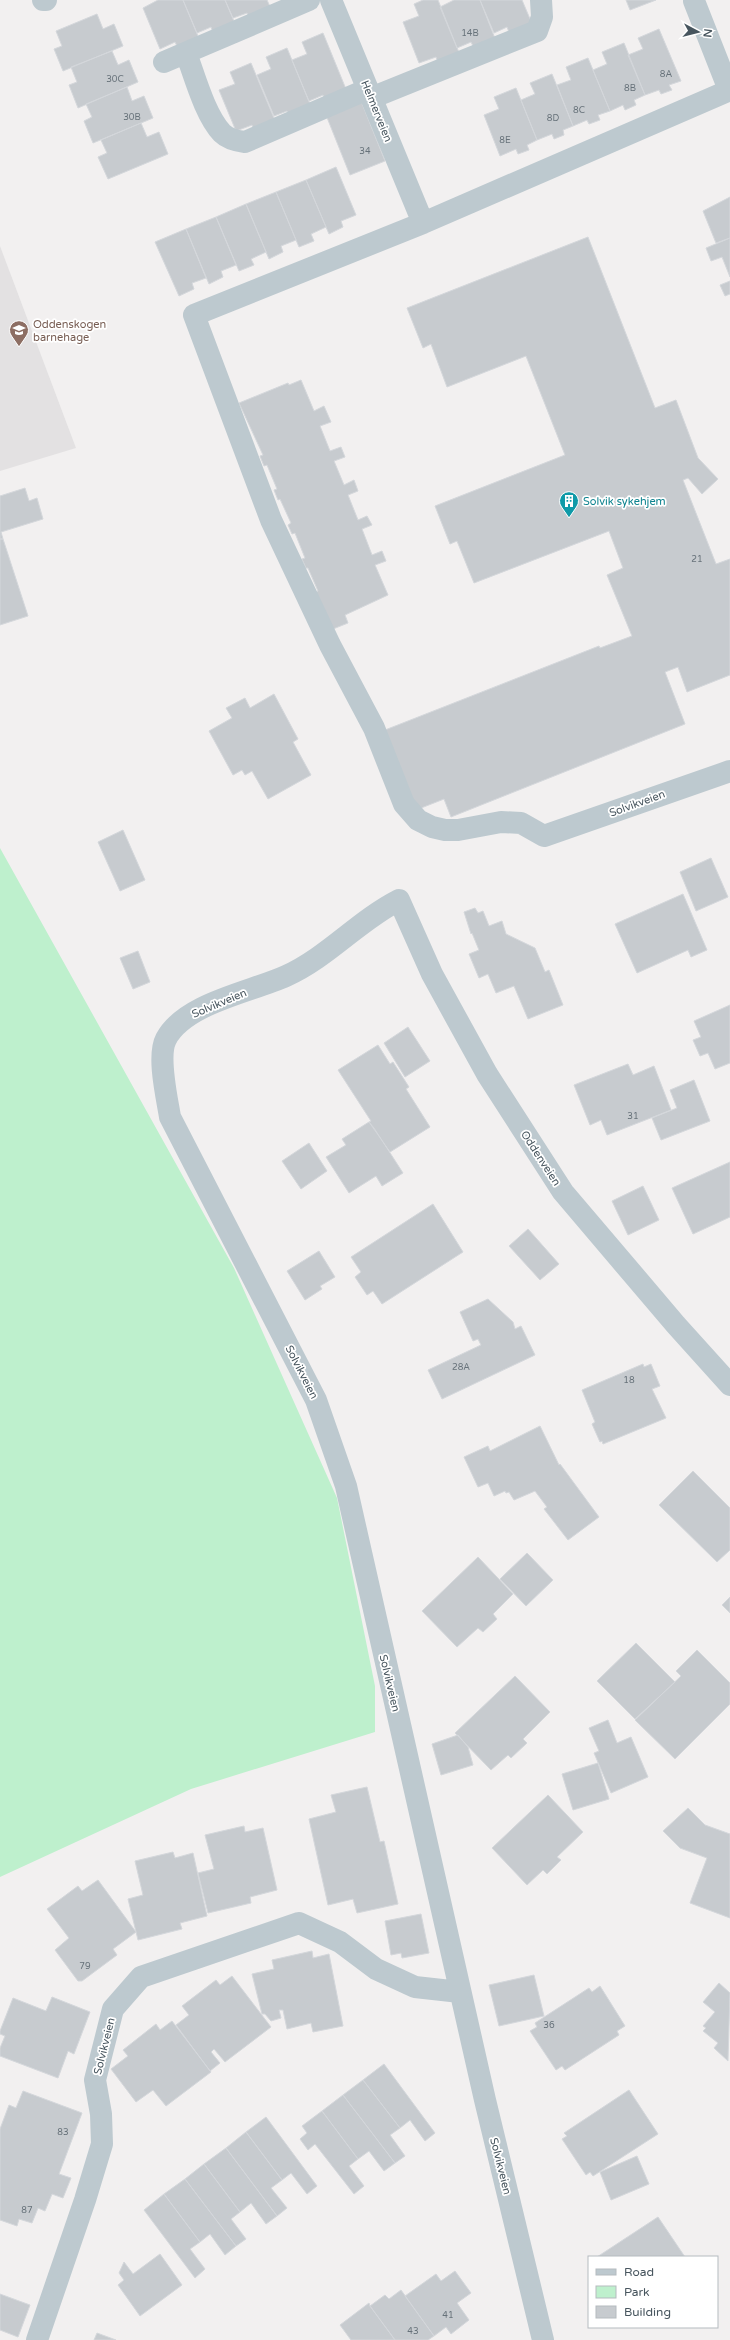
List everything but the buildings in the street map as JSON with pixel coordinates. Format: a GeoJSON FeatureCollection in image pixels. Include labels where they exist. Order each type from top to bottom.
{"type":"FeatureCollection","features":[{"type":"Feature","properties":{"kind":"street"},"geometry":{"type":"LineString","coordinates":[[164,62],[309,0]]}},
{"type":"Feature","properties":{"kind":"street","name":"Helmerveien"},"geometry":{"type":"LineString","coordinates":[[330,0],[423,223]]}},
{"type":"Feature","properties":{"kind":"street"},"geometry":{"type":"LineString","coordinates":[[186,53],[211,116],[222,134],[233,140],[245,142],[370,93],[537,31],[542,17],[541,0]]}},
{"type":"Feature","properties":{"kind":"street"},"geometry":{"type":"LineString","coordinates":[[423,223],[729,90],[694,1]]}},
{"type":"Feature","properties":{"kind":"street","name":"Solvikveien"},"geometry":{"type":"LineString","coordinates":[[423,223],[194,315],[271,520],[330,646],[374,728],[404,804],[418,820],[432,827],[444,830],[458,830],[501,822],[521,823],[544,836],[730,771]]}},
{"type":"Feature","properties":{"kind":"street","name":"Solvikveien"},"geometry":{"type":"LineString","coordinates":[[399,900],[381,909],[325,954],[286,976],[213,1004],[184,1018],[166,1039],[162,1066],[170,1117],[316,1400],[346,1486],[460,1992],[543,2340]]}},
{"type":"Feature","properties":{"kind":"street","name":"Oddenveien"},"geometry":{"type":"LineString","coordinates":[[399,900],[432,974],[487,1074],[563,1192],[676,1325],[730,1385]]}},
{"type":"Feature","properties":{"kind":"street","name":"Solvikveien"},"geometry":{"type":"LineString","coordinates":[[38,2340],[85,2200],[102,2144],[101,2114],[95,2080],[113,2009],[141,1977],[299,1923],[340,1942],[376,1969],[415,1987],[460,1992]]}},
{"type":"Feature","properties":{"kind":"shaded area","name":"Oddenskogen barnehage"},"geometry":{"type":"Polygon","coordinates":[[[0,246],[76,448],[0,471],[0,246]]]}},
{"type":"Feature","properties":{"kind":"green space"},"geometry":{"type":"Polygon","coordinates":[[[0,848],[234,1268],[337,1498],[375,1686],[375,1732],[191,1789],[0,1877],[0,848]]]}},
{"type":"Feature","properties":{"kind":"place","name":"Oddenskogen barnehage"},"geometry":{"type":"Point","coordinates":[19,347]}},
{"type":"Feature","properties":{"kind":"place","name":"Solvik sykehjem"},"geometry":{"type":"Point","coordinates":[569,518]}}]}
